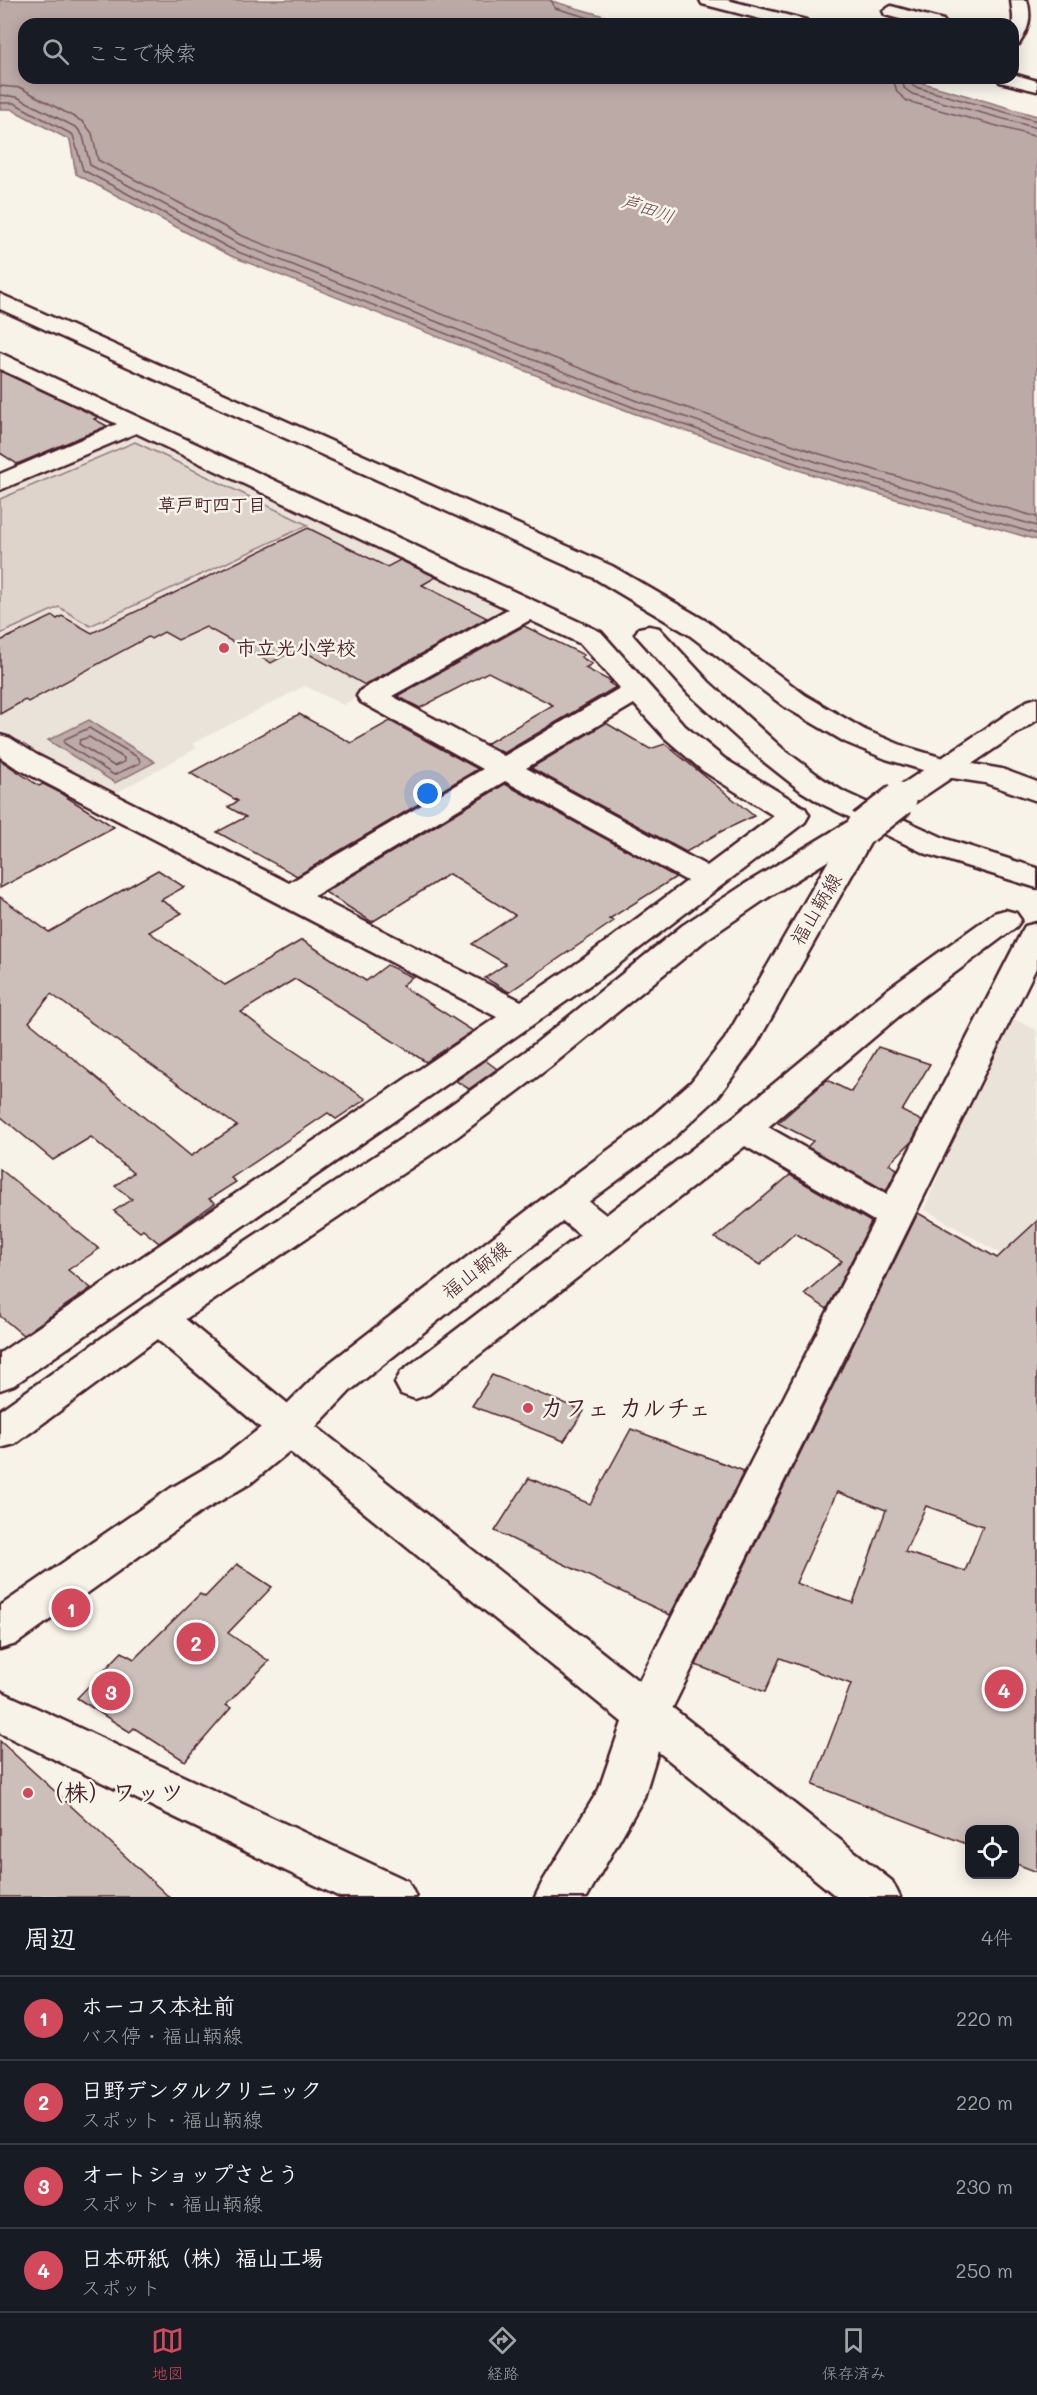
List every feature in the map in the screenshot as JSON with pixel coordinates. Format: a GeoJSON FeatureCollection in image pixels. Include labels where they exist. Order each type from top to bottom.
{"type":"FeatureCollection","features":[{"type":"Feature","properties":{"kind":"street"},"geometry":{"type":"LineString","coordinates":[[708,0],[777,18]]}},
{"type":"Feature","properties":{"kind":"street"},"geometry":{"type":"LineString","coordinates":[[1019,0],[1024,18],[1019,32]]}},
{"type":"Feature","properties":{"kind":"street"},"geometry":{"type":"LineString","coordinates":[[891,10],[917,18]]}},
{"type":"Feature","properties":{"kind":"street"},"geometry":{"type":"LineString","coordinates":[[1019,81],[1037,86]]}},
{"type":"Feature","properties":{"kind":"street"},"geometry":{"type":"LineString","coordinates":[[0,301],[603,572],[698,628],[795,701],[855,736],[896,753],[946,768],[991,775],[1037,792]]}},
{"type":"Feature","properties":{"kind":"street"},"geometry":{"type":"LineString","coordinates":[[0,360],[591,638],[675,732],[714,765],[794,814],[595,966],[6,1362]]}},
{"type":"Feature","properties":{"kind":"street"},"geometry":{"type":"LineString","coordinates":[[0,483],[137,424]]}},
{"type":"Feature","properties":{"kind":"street"},"geometry":{"type":"LineString","coordinates":[[529,609],[371,696],[710,880]]}},
{"type":"Feature","properties":{"kind":"street"},"geometry":{"type":"LineString","coordinates":[[650,633],[699,688],[773,754],[812,785],[833,798],[935,846],[1037,878]]}},
{"type":"Feature","properties":{"kind":"street"},"geometry":{"type":"LineString","coordinates":[[291,896],[638,689]]}},
{"type":"Feature","properties":{"kind":"street","name":"福山鞆線"},"geometry":{"type":"LineString","coordinates":[[0,1432],[158,1318],[444,1128],[538,1059],[695,932],[756,891],[864,827],[900,799],[1037,707]]}},
{"type":"Feature","properties":{"kind":"street"},"geometry":{"type":"LineString","coordinates":[[0,744],[13,768],[291,896],[521,1015]]}},
{"type":"Feature","properties":{"kind":"street","name":"福山鞆線"},"geometry":{"type":"LineString","coordinates":[[0,1630],[186,1500],[236,1471],[289,1428],[337,1379],[562,1202],[654,1136],[704,1090],[739,1045],[792,948],[864,827]]}},
{"type":"Feature","properties":{"kind":"street"},"geometry":{"type":"LineString","coordinates":[[415,1383],[743,1129],[900,997],[1021,927]]}},
{"type":"Feature","properties":{"kind":"street"},"geometry":{"type":"LineString","coordinates":[[560,1897],[620,1797],[646,1713],[895,1216],[1021,927]]}},
{"type":"Feature","properties":{"kind":"street"},"geometry":{"type":"LineString","coordinates":[[743,1129],[895,1216]]}},
{"type":"Feature","properties":{"kind":"street"},"geometry":{"type":"LineString","coordinates":[[562,1202],[606,1235]]}},
{"type":"Feature","properties":{"kind":"street"},"geometry":{"type":"LineString","coordinates":[[158,1318],[289,1428],[875,1897]]}},
{"type":"Feature","properties":{"kind":"street"},"geometry":{"type":"LineString","coordinates":[[0,1711],[391,1897]]}},
{"type":"Feature","properties":{"kind":"shaded area","name":"市立光小学校"},"geometry":{"type":"Polygon","coordinates":[[[141,431],[519,610],[343,705],[305,686],[192,744],[197,748],[118,792],[35,753],[0,730],[0,487],[141,431]]]}},
{"type":"Feature","properties":{"kind":"shaded area"},"geometry":{"type":"Polygon","coordinates":[[[135,442],[308,525],[90,626],[59,607],[0,634],[0,499],[135,442]]]}},
{"type":"Feature","properties":{"kind":"shaded area"},"geometry":{"type":"Polygon","coordinates":[[[1007,1016],[1037,1030],[1037,1275],[924,1209],[1007,1016]]]}},
{"type":"Feature","properties":{"kind":"water","name":"芦田川"},"geometry":{"type":"Polygon","coordinates":[[[0,0],[548,0],[611,18],[18,18],[18,84],[927,84],[1037,116],[1037,540],[813,475],[633,413],[231,256],[76,174],[70,140],[11,109],[0,109],[0,0]]]}},
{"type":"Feature","properties":{"kind":"water"},"geometry":{"type":"Polygon","coordinates":[[[89,720],[155,762],[115,783],[48,740],[89,720]]]}},
{"type":"Feature","properties":{"kind":"building"},"geometry":{"type":"Polygon","coordinates":[[[0,371],[98,417],[94,419],[107,426],[17,464],[0,453],[0,371]]]}},
{"type":"Feature","properties":{"kind":"building"},"geometry":{"type":"Polygon","coordinates":[[[308,528],[387,567],[400,560],[436,577],[422,585],[487,618],[365,685],[298,648],[271,663],[206,627],[178,640],[164,632],[151,639],[148,637],[28,702],[25,700],[0,714],[0,641],[53,616],[57,619],[62,616],[92,633],[308,528]]]}},
{"type":"Feature","properties":{"kind":"building"},"geometry":{"type":"Polygon","coordinates":[[[524,626],[584,655],[581,657],[592,664],[585,668],[612,682],[609,683],[616,687],[504,753],[486,744],[553,705],[488,672],[420,708],[397,696],[524,626]]]}},
{"type":"Feature","properties":{"kind":"building"},"geometry":{"type":"Polygon","coordinates":[[[299,714],[351,743],[390,721],[478,769],[297,876],[217,832],[246,817],[228,807],[238,801],[190,773],[299,714]]]}},
{"type":"Feature","properties":{"kind":"building"},"geometry":{"type":"Polygon","coordinates":[[[606,723],[650,749],[665,744],[754,816],[686,852],[531,768],[606,723]]]}},
{"type":"Feature","properties":{"kind":"building"},"geometry":{"type":"Polygon","coordinates":[[[0,760],[39,786],[43,784],[57,791],[114,827],[0,888],[0,760]]]}},
{"type":"Feature","properties":{"kind":"building"},"geometry":{"type":"Polygon","coordinates":[[[505,784],[676,877],[609,919],[614,921],[509,992],[485,978],[506,964],[472,944],[515,915],[449,874],[372,922],[325,892],[505,784]]]}},
{"type":"Feature","properties":{"kind":"building"},"geometry":{"type":"Polygon","coordinates":[[[158,870],[184,887],[161,900],[182,913],[149,932],[225,985],[302,940],[366,981],[387,965],[412,977],[402,986],[473,1031],[426,1062],[295,979],[241,1012],[276,1039],[366,1099],[336,1119],[328,1113],[231,1178],[236,1182],[209,1199],[215,1203],[159,1243],[143,1230],[140,1232],[114,1211],[132,1199],[115,1186],[133,1173],[91,1137],[53,1160],[0,1116],[0,897],[49,932],[158,870]],[[51,994],[29,1022],[191,1156],[237,1126],[51,994]]]}},
{"type":"Feature","properties":{"kind":"building"},"geometry":{"type":"Polygon","coordinates":[[[878,1047],[930,1064],[902,1111],[922,1121],[912,1141],[889,1164],[897,1169],[886,1191],[807,1147],[813,1141],[778,1123],[827,1080],[851,1092],[878,1047]]]}},
{"type":"Feature","properties":{"kind":"building"},"geometry":{"type":"Polygon","coordinates":[[[485,1060],[497,1069],[469,1089],[456,1081],[485,1060]]]}},
{"type":"Feature","properties":{"kind":"building"},"geometry":{"type":"Polygon","coordinates":[[[0,1169],[99,1249],[68,1270],[91,1288],[23,1335],[0,1316],[0,1169]]]}},
{"type":"Feature","properties":{"kind":"building"},"geometry":{"type":"Polygon","coordinates":[[[790,1175],[871,1222],[827,1309],[804,1294],[842,1261],[795,1233],[760,1265],[715,1238],[790,1175]]]}},
{"type":"Feature","properties":{"kind":"building"},"geometry":{"type":"Polygon","coordinates":[[[918,1213],[997,1258],[1037,1221],[1037,1872],[1019,1865],[1019,1825],[965,1825],[965,1843],[813,1785],[851,1684],[780,1658],[765,1692],[696,1665],[918,1213]],[[837,1492],[796,1583],[853,1603],[886,1510],[837,1492]],[[926,1506],[905,1552],[965,1571],[983,1526],[926,1506]]]}},
{"type":"Feature","properties":{"kind":"building","name":"カフェ カルチェ"},"geometry":{"type":"Polygon","coordinates":[[[492,1375],[584,1411],[564,1441],[472,1406],[492,1375]]]}},
{"type":"Feature","properties":{"kind":"building"},"geometry":{"type":"Polygon","coordinates":[[[631,1429],[744,1471],[670,1615],[495,1531],[529,1478],[590,1504],[631,1429]]]}},
{"type":"Feature","properties":{"kind":"building"},"geometry":{"type":"Polygon","coordinates":[[[237,1564],[272,1587],[228,1633],[269,1661],[226,1705],[231,1708],[185,1761],[134,1728],[130,1732],[77,1698],[122,1652],[134,1659],[200,1594],[205,1597],[237,1564]]]}},
{"type":"Feature","properties":{"kind":"building","name":"（株）ワッツ"},"geometry":{"type":"Polygon","coordinates":[[[0,1741],[96,1829],[169,1897],[0,1897],[0,1741]]]}},
{"type":"Feature","properties":{"kind":"place","name":"市立光小学校"},"geometry":{"type":"Point","coordinates":[224,648]}},
{"type":"Feature","properties":{"kind":"place","name":"カフェ カルチェ"},"geometry":{"type":"Point","coordinates":[528,1408]}},
{"type":"Feature","properties":{"kind":"place","name":"ホーコス本社前"},"geometry":{"type":"Point","coordinates":[71,1608]}},
{"type":"Feature","properties":{"kind":"place","name":"日野デンタルクリニック"},"geometry":{"type":"Point","coordinates":[196,1642]}},
{"type":"Feature","properties":{"kind":"place","name":"日本研紙（株）福山工場"},"geometry":{"type":"Point","coordinates":[1004,1689]}},
{"type":"Feature","properties":{"kind":"place","name":"オートショップさとう"},"geometry":{"type":"Point","coordinates":[111,1691]}},
{"type":"Feature","properties":{"kind":"place","name":"（株）ワッツ"},"geometry":{"type":"Point","coordinates":[28,1793]}},
{"type":"Feature","properties":{"kind":"district","name":"草戸町四丁目"},"geometry":{"type":"Point","coordinates":[212,505]}}]}
